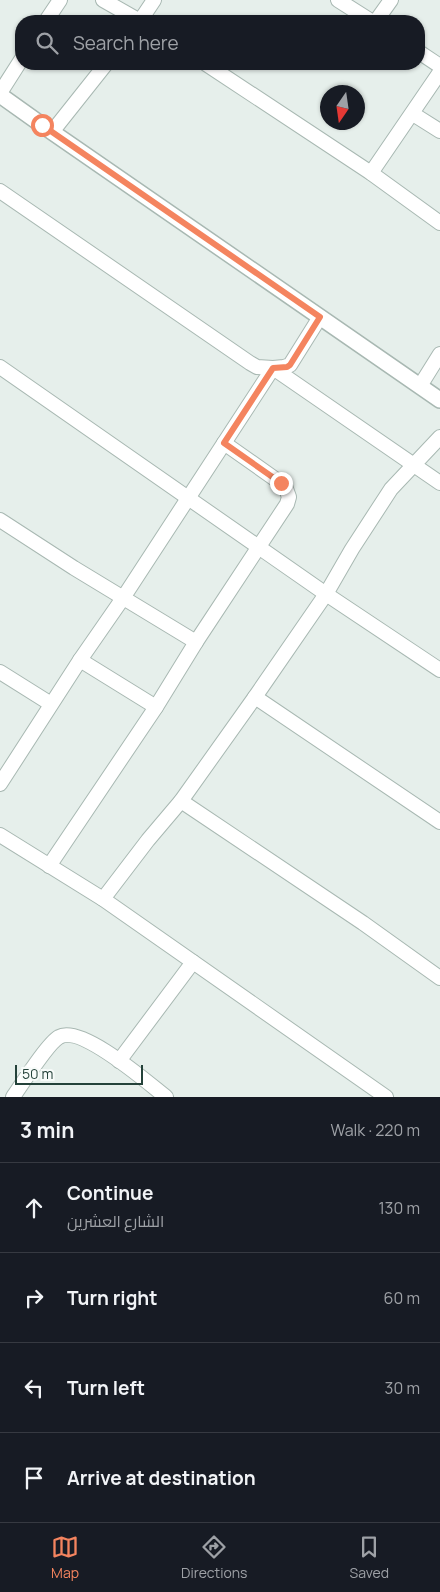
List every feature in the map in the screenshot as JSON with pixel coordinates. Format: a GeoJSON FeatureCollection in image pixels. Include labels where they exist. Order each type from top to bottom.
{"type":"FeatureCollection","features":[{"type":"Feature","properties":{"kind":"street"},"geometry":{"type":"LineString","coordinates":[[50,15],[60,0]]}},
{"type":"Feature","properties":{"kind":"street"},"geometry":{"type":"LineString","coordinates":[[103,0],[129,15]]}},
{"type":"Feature","properties":{"kind":"street"},"geometry":{"type":"LineString","coordinates":[[144,15],[154,0]]}},
{"type":"Feature","properties":{"kind":"street"},"geometry":{"type":"LineString","coordinates":[[338,0],[362,15]]}},
{"type":"Feature","properties":{"kind":"street"},"geometry":{"type":"LineString","coordinates":[[380,15],[391,0]]}},
{"type":"Feature","properties":{"kind":"street"},"geometry":{"type":"LineString","coordinates":[[425,56],[440,66]]}},
{"type":"Feature","properties":{"kind":"street"},"geometry":{"type":"LineString","coordinates":[[15,70],[0,94],[52,132],[440,400]]}},
{"type":"Feature","properties":{"kind":"street"},"geometry":{"type":"LineString","coordinates":[[52,132],[101,70]]}},
{"type":"Feature","properties":{"kind":"street"},"geometry":{"type":"LineString","coordinates":[[215,70],[371,173],[440,223]]}},
{"type":"Feature","properties":{"kind":"street"},"geometry":{"type":"LineString","coordinates":[[371,173],[440,72]]}},
{"type":"Feature","properties":{"kind":"street"},"geometry":{"type":"LineString","coordinates":[[413,114],[440,131]]}},
{"type":"Feature","properties":{"kind":"street"},"geometry":{"type":"LineString","coordinates":[[0,191],[257,367],[273,368],[290,365],[320,317]]}},
{"type":"Feature","properties":{"kind":"street"},"geometry":{"type":"LineString","coordinates":[[420,386],[440,354]]}},
{"type":"Feature","properties":{"kind":"street"},"geometry":{"type":"LineString","coordinates":[[0,367],[326,594],[440,670]]}},
{"type":"Feature","properties":{"kind":"street"},"geometry":{"type":"LineString","coordinates":[[0,784],[80,660],[124,598],[273,368]]}},
{"type":"Feature","properties":{"kind":"street"},"geometry":{"type":"LineString","coordinates":[[273,368],[440,483]]}},
{"type":"Feature","properties":{"kind":"street"},"geometry":{"type":"LineString","coordinates":[[103,899],[148,840],[181,801],[255,697],[326,594],[352,549],[391,489],[440,436]]}},
{"type":"Feature","properties":{"kind":"street"},"geometry":{"type":"LineString","coordinates":[[49,866],[156,707],[196,642],[287,504],[289,497],[281,483],[224,443]]}},
{"type":"Feature","properties":{"kind":"street"},"geometry":{"type":"LineString","coordinates":[[0,520],[196,642]]}},
{"type":"Feature","properties":{"kind":"street"},"geometry":{"type":"LineString","coordinates":[[80,660],[156,707]]}},
{"type":"Feature","properties":{"kind":"street"},"geometry":{"type":"LineString","coordinates":[[0,672],[51,704]]}},
{"type":"Feature","properties":{"kind":"street"},"geometry":{"type":"LineString","coordinates":[[255,697],[440,822]]}},
{"type":"Feature","properties":{"kind":"street"},"geometry":{"type":"LineString","coordinates":[[181,801],[363,923],[440,978]]}},
{"type":"Feature","properties":{"kind":"street"},"geometry":{"type":"LineString","coordinates":[[0,835],[103,899],[386,1097]]}},
{"type":"Feature","properties":{"kind":"street"},"geometry":{"type":"LineString","coordinates":[[120,1061],[193,962]]}},
{"type":"Feature","properties":{"kind":"street"},"geometry":{"type":"LineString","coordinates":[[13,1097],[50,1045],[59,1036],[65,1035],[79,1036],[120,1061],[166,1097]]}},
{"type":"Feature","properties":{"kind":"route"},"geometry":{"type":"LineString","coordinates":[[42,125],[320,317],[290,365],[273,368],[224,443],[281,483]]}}]}
